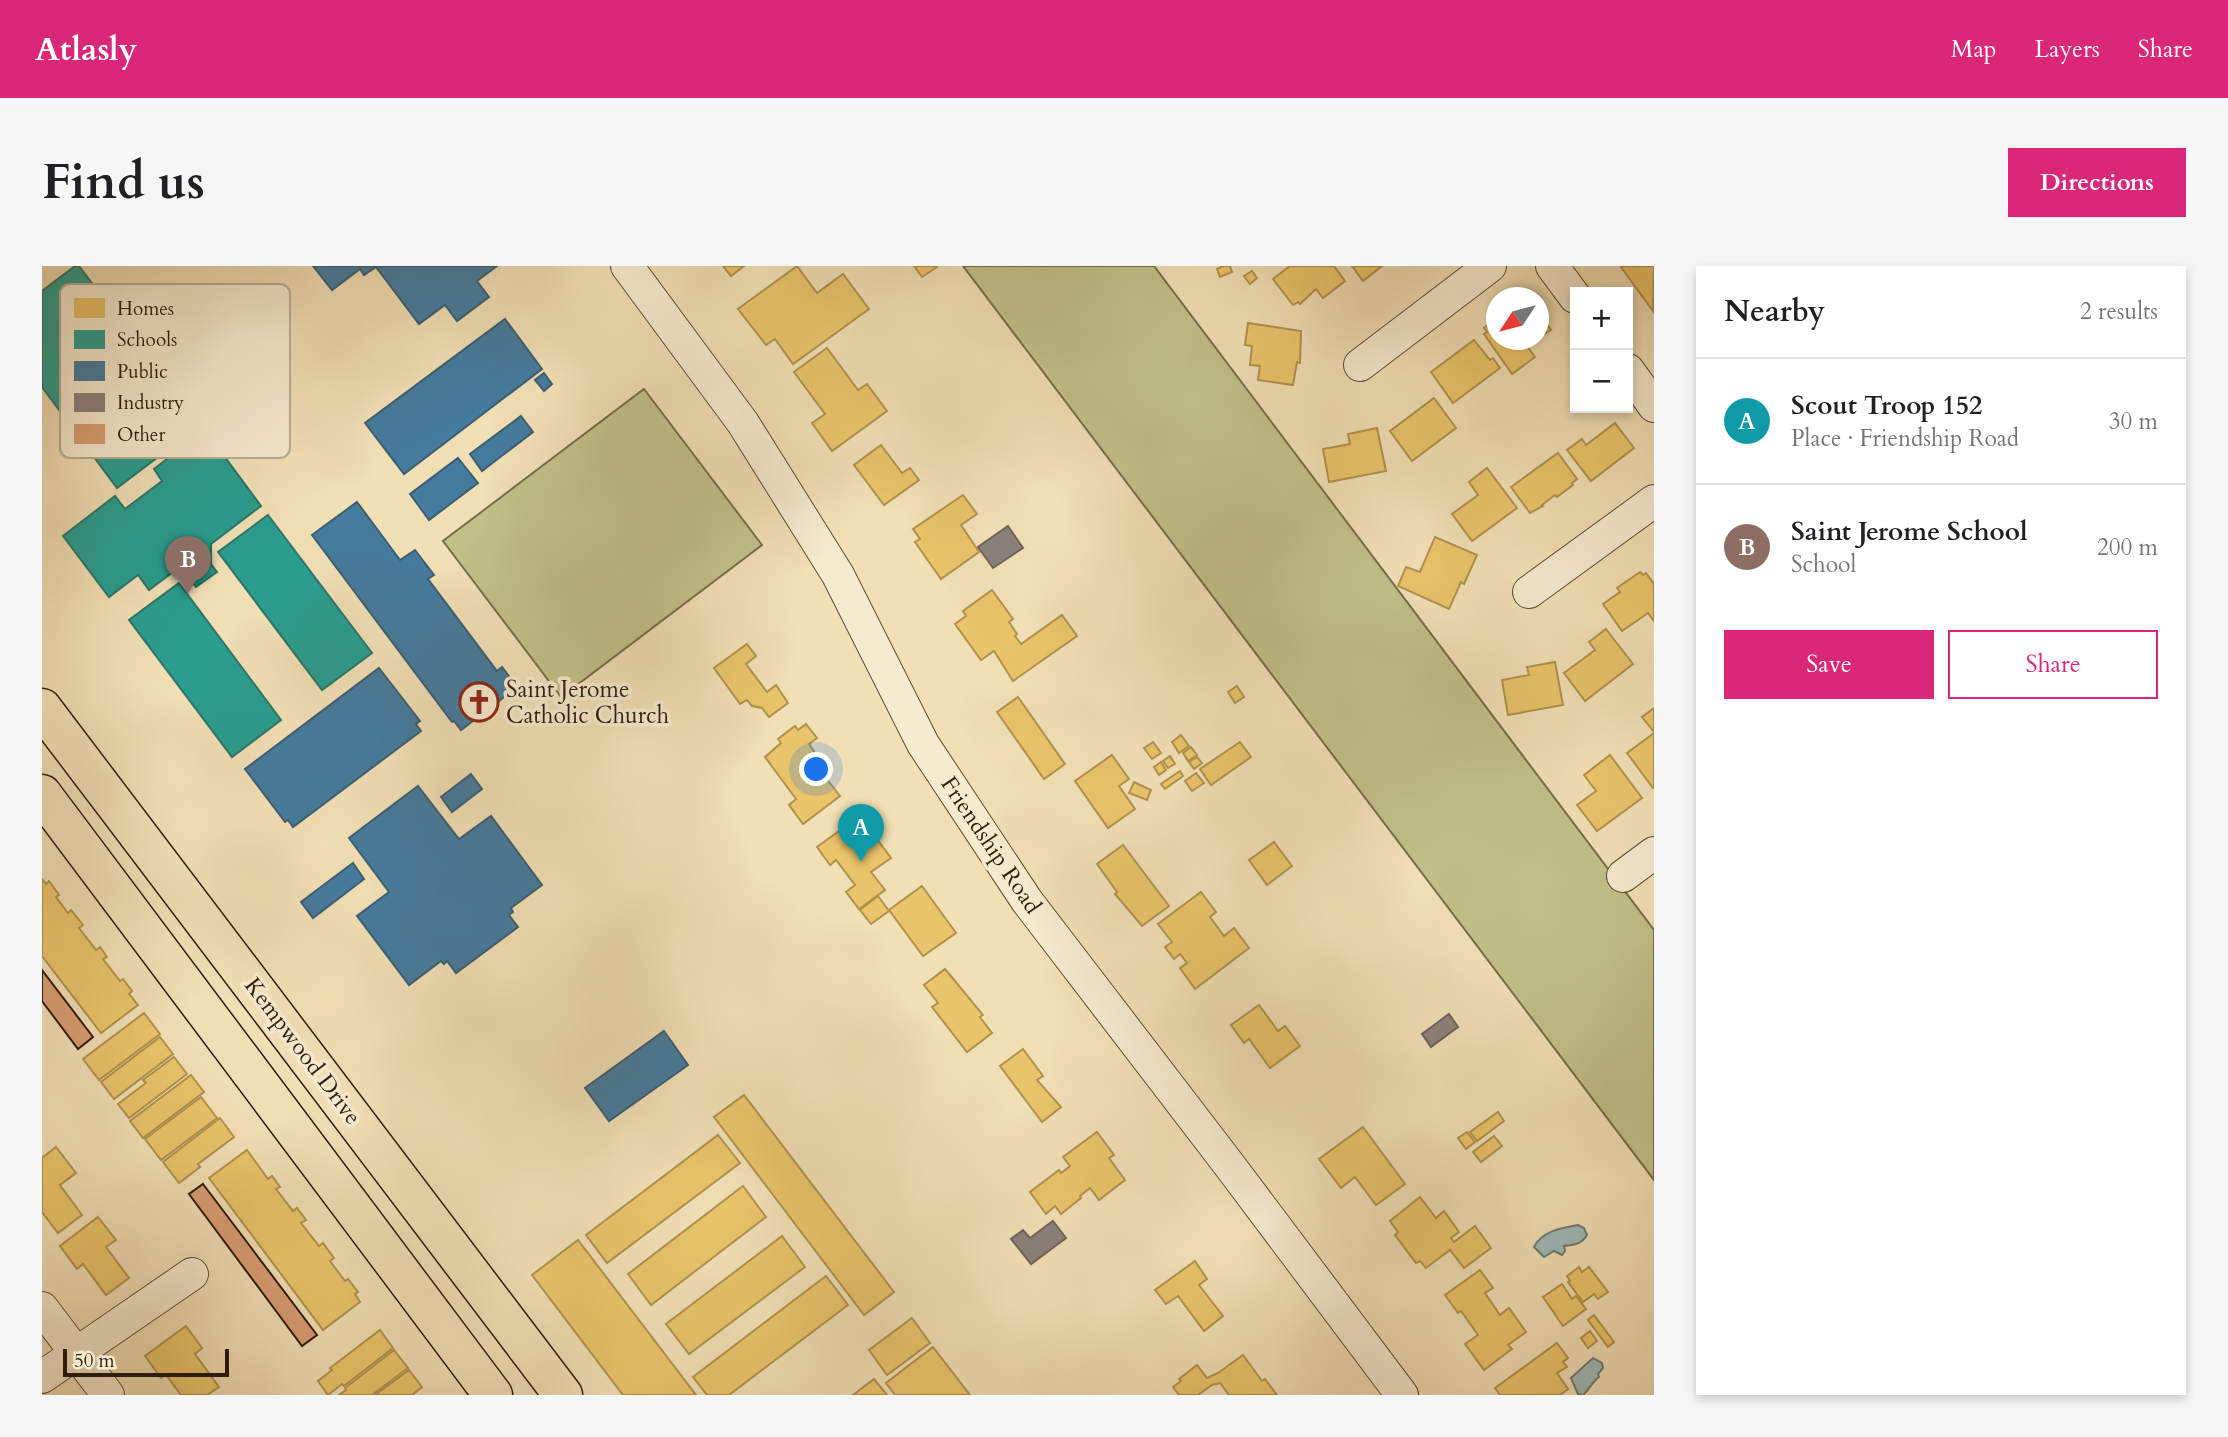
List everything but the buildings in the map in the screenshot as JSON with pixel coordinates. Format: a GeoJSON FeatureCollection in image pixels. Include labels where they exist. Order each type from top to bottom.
{"type":"FeatureCollection","features":[{"type":"Feature","properties":{"kind":"main road","name":"Kempwood Drive"},"geometry":{"type":"LineString","coordinates":[[43,710],[563,1395]]}},
{"type":"Feature","properties":{"kind":"main road"},"geometry":{"type":"LineString","coordinates":[[42,794],[493,1395]]}},
{"type":"Feature","properties":{"kind":"main road"},"geometry":{"type":"LineString","coordinates":[[288,1122],[335,1093]]}},
{"type":"Feature","properties":{"kind":"street","name":"Friendship Road"},"geometry":{"type":"LineString","coordinates":[[626,266],[743,423],[838,575],[923,744],[1027,901],[1402,1395]]}},
{"type":"Feature","properties":{"kind":"street"},"geometry":{"type":"LineString","coordinates":[[1360,365],[1490,266]]}},
{"type":"Feature","properties":{"kind":"street"},"geometry":{"type":"LineString","coordinates":[[1552,266],[1570,290]]}},
{"type":"Feature","properties":{"kind":"street"},"geometry":{"type":"LineString","coordinates":[[1633,377],[1654,406]]}},
{"type":"Feature","properties":{"kind":"street"},"geometry":{"type":"LineString","coordinates":[[1529,592],[1654,500]]}},
{"type":"Feature","properties":{"kind":"street"},"geometry":{"type":"LineString","coordinates":[[1623,876],[1654,853]]}},
{"type":"Feature","properties":{"kind":"street"},"geometry":{"type":"LineString","coordinates":[[42,1377],[192,1274]]}},
{"type":"Feature","properties":{"kind":"street"},"geometry":{"type":"LineString","coordinates":[[42,1308],[108,1395]]}},
{"type":"Feature","properties":{"kind":"shaded area"},"geometry":{"type":"Polygon","coordinates":[[[963,266],[1154,266],[1654,930],[1654,1180],[963,266]]]}},
{"type":"Feature","properties":{"kind":"shaded area"},"geometry":{"type":"Polygon","coordinates":[[[644,389],[762,545],[561,697],[443,541],[644,389]]]}},
{"type":"Feature","properties":{"kind":"water"},"geometry":{"type":"Polygon","coordinates":[[[1578,1225],[1584,1228],[1587,1235],[1580,1242],[1564,1246],[1562,1255],[1554,1251],[1544,1257],[1534,1247],[1547,1234],[1578,1225]]]}},
{"type":"Feature","properties":{"kind":"water"},"geometry":{"type":"Polygon","coordinates":[[[1593,1358],[1602,1363],[1603,1368],[1585,1393],[1578,1394],[1571,1378],[1593,1358]]]}},
{"type":"Feature","properties":{"kind":"place","name":"Saint Jerome School"},"geometry":{"type":"Point","coordinates":[188,594]}},
{"type":"Feature","properties":{"kind":"place","name":"Saint Jerome Catholic Church"},"geometry":{"type":"Point","coordinates":[479,702]}},
{"type":"Feature","properties":{"kind":"place","name":"Scout Troop 152"},"geometry":{"type":"Point","coordinates":[861,862]}}]}
